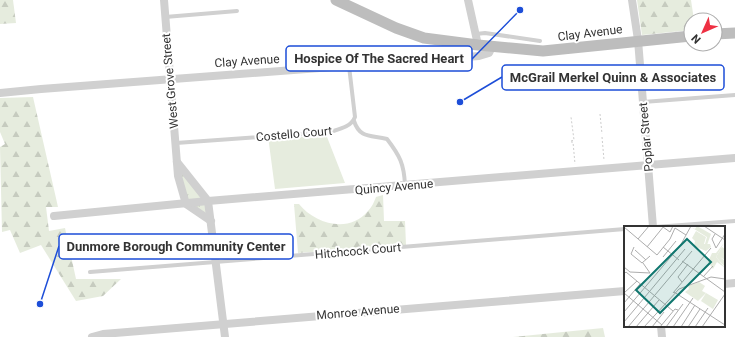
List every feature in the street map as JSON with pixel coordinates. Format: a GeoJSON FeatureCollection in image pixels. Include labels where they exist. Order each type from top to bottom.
{"type":"FeatureCollection","features":[{"type":"Feature","properties":{"kind":"main road","name":"Clay Avenue"},"geometry":{"type":"LineString","coordinates":[[336,0],[396,28],[424,38],[477,40],[492,47],[543,51],[638,40],[683,37]]}},
{"type":"Feature","properties":{"kind":"main road"},"geometry":{"type":"LineString","coordinates":[[723,34],[735,33]]}},
{"type":"Feature","properties":{"kind":"street","name":"West Grove Street"},"geometry":{"type":"LineString","coordinates":[[164,0],[178,176],[186,204]]}},
{"type":"Feature","properties":{"kind":"street"},"geometry":{"type":"LineString","coordinates":[[468,0],[477,40]]}},
{"type":"Feature","properties":{"kind":"street","name":"Poplar Street"},"geometry":{"type":"LineString","coordinates":[[632,0],[638,40],[654,226]]}},
{"type":"Feature","properties":{"kind":"street","name":"Clay Avenue"},"geometry":{"type":"LineString","coordinates":[[0,93],[480,56],[488,53],[492,47]]}},
{"type":"Feature","properties":{"kind":"street","name":"Quincy Avenue"},"geometry":{"type":"LineString","coordinates":[[54,216],[208,201],[735,158]]}},
{"type":"Feature","properties":{"kind":"street"},"geometry":{"type":"LineString","coordinates":[[177,161],[208,201],[217,262],[225,337]]}},
{"type":"Feature","properties":{"kind":"street"},"geometry":{"type":"LineString","coordinates":[[186,204],[211,221]]}},
{"type":"Feature","properties":{"kind":"street"},"geometry":{"type":"LineString","coordinates":[[725,284],[735,283]]}},
{"type":"Feature","properties":{"kind":"street","name":"Monroe Avenue"},"geometry":{"type":"LineString","coordinates":[[92,337],[103,334],[224,322],[624,291]]}},
{"type":"Feature","properties":{"kind":"street"},"geometry":{"type":"LineString","coordinates":[[661,327],[662,337]]}},
{"type":"Feature","properties":{"kind":"lane"},"geometry":{"type":"LineString","coordinates":[[165,16],[237,11]]}},
{"type":"Feature","properties":{"kind":"lane"},"geometry":{"type":"LineString","coordinates":[[477,40],[485,33],[540,41]]}},
{"type":"Feature","properties":{"kind":"lane"},"geometry":{"type":"LineString","coordinates":[[349,66],[355,117],[354,120],[358,131],[363,135],[387,139],[399,154],[404,168],[405,186]]}},
{"type":"Feature","properties":{"kind":"lane"},"geometry":{"type":"LineString","coordinates":[[643,102],[735,95]]}},
{"type":"Feature","properties":{"kind":"lane","name":"Costello Court"},"geometry":{"type":"LineString","coordinates":[[175,143],[330,132],[348,126],[354,120]]}},
{"type":"Feature","properties":{"kind":"lane"},"geometry":{"type":"LineString","coordinates":[[668,226],[735,221]]}},
{"type":"Feature","properties":{"kind":"lane","name":"Hitchcock Court"},"geometry":{"type":"LineString","coordinates":[[90,272],[624,229]]}},
{"type":"Feature","properties":{"kind":"path"},"geometry":{"type":"LineString","coordinates":[[600,114],[602,134]]}},
{"type":"Feature","properties":{"kind":"path"},"geometry":{"type":"LineString","coordinates":[[571,117],[574,140],[570,141],[574,142],[575,164]]}},
{"type":"Feature","properties":{"kind":"path"},"geometry":{"type":"LineString","coordinates":[[602,137],[604,162]]}},
{"type":"Feature","properties":{"kind":"green space"},"geometry":{"type":"Polygon","coordinates":[[[0,0],[13,0],[16,23],[0,24],[0,0]]]}},
{"type":"Feature","properties":{"kind":"green space"},"geometry":{"type":"Polygon","coordinates":[[[637,0],[691,0],[693,12],[683,12],[683,31],[642,35],[637,0]]]}},
{"type":"Feature","properties":{"kind":"green space"},"geometry":{"type":"Polygon","coordinates":[[[33,97],[58,207],[46,207],[49,231],[65,228],[76,279],[121,279],[103,296],[76,301],[41,245],[20,253],[10,230],[2,232],[0,147],[5,144],[0,132],[0,98],[33,97]]]}},
{"type":"Feature","properties":{"kind":"green space"},"geometry":{"type":"Polygon","coordinates":[[[297,135],[305,138],[327,137],[345,183],[275,189],[268,136],[297,135]]]}},
{"type":"Feature","properties":{"kind":"green space"},"geometry":{"type":"Polygon","coordinates":[[[177,161],[208,201],[211,221],[186,204],[177,161]]]}},
{"type":"Feature","properties":{"kind":"green space"},"geometry":{"type":"Polygon","coordinates":[[[383,195],[384,221],[405,221],[406,245],[298,253],[294,204],[299,204],[314,217],[323,221],[332,224],[342,224],[360,218],[371,208],[376,197],[383,195]]]}},
{"type":"Feature","properties":{"kind":"green space"},"geometry":{"type":"Polygon","coordinates":[[[603,328],[605,337],[513,337],[603,328]]]}},
{"type":"Feature","properties":{"kind":"place","name":"Hospice Of The Sacred Heart"},"geometry":{"type":"Point","coordinates":[520,10]}},
{"type":"Feature","properties":{"kind":"place","name":"McGrail Merkel Quinn & Associates"},"geometry":{"type":"Point","coordinates":[460,102]}},
{"type":"Feature","properties":{"kind":"place","name":"Dunmore Borough Community Center"},"geometry":{"type":"Point","coordinates":[40,304]}}]}
